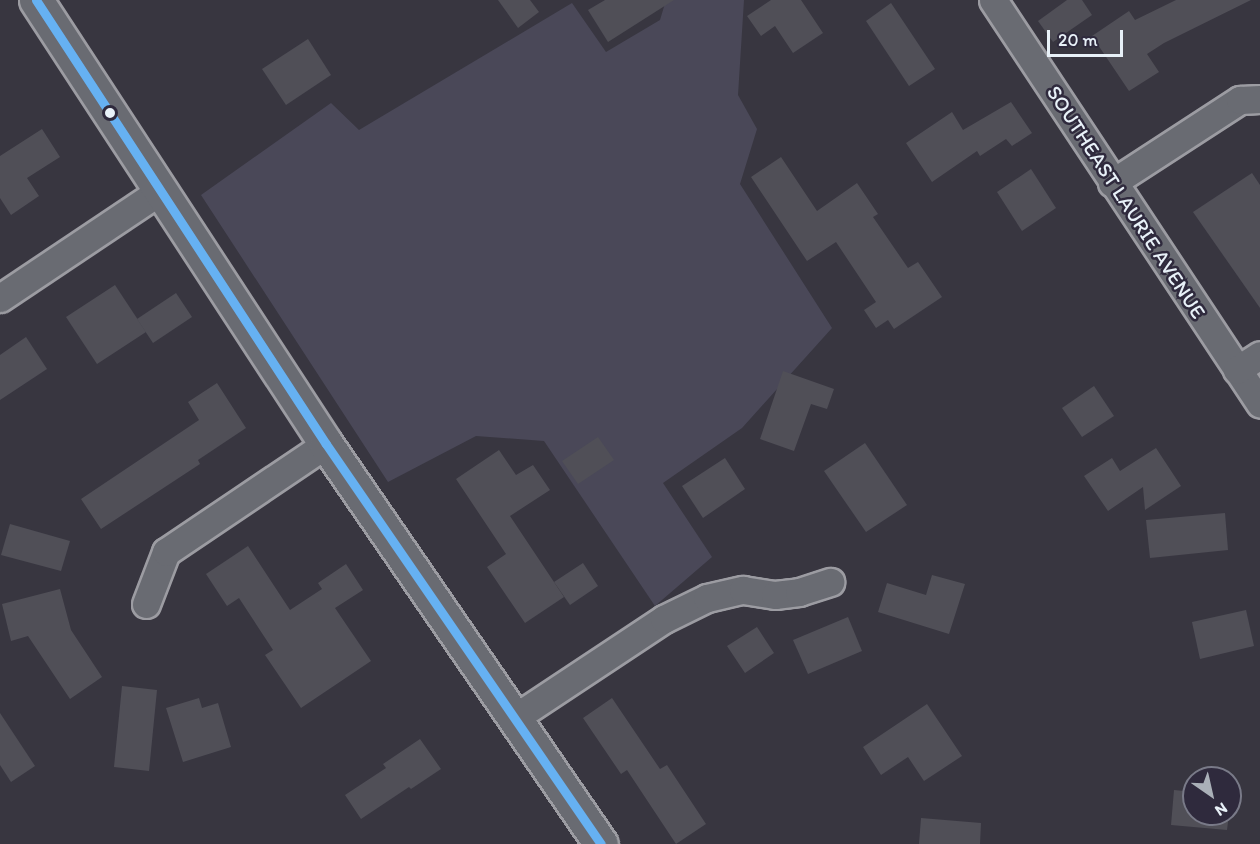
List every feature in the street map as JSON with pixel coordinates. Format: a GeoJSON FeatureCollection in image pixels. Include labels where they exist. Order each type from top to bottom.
{"type":"FeatureCollection","features":[{"type":"Feature","properties":{"kind":"street"},"geometry":{"type":"LineString","coordinates":[[36,0],[326,444],[601,844]]}},
{"type":"Feature","properties":{"kind":"street","name":"SOUTHEAST LAURIE AVENUE"},"geometry":{"type":"LineString","coordinates":[[993,0],[1260,404]]}},
{"type":"Feature","properties":{"kind":"street"},"geometry":{"type":"LineString","coordinates":[[1112,183],[1240,100],[1260,99]]}},
{"type":"Feature","properties":{"kind":"street"},"geometry":{"type":"LineString","coordinates":[[0,298],[160,191]]}},
{"type":"Feature","properties":{"kind":"street"},"geometry":{"type":"LineString","coordinates":[[1237,370],[1260,355]]}},
{"type":"Feature","properties":{"kind":"street"},"geometry":{"type":"LineString","coordinates":[[146,604],[166,552],[326,444]]}},
{"type":"Feature","properties":{"kind":"street"},"geometry":{"type":"LineString","coordinates":[[513,719],[664,619],[706,598],[743,590],[775,595],[800,592],[830,582]]}},
{"type":"Feature","properties":{"kind":"shaded area"},"geometry":{"type":"Polygon","coordinates":[[[666,0],[744,0],[738,95],[757,129],[740,184],[832,328],[742,428],[663,483],[712,557],[655,606],[544,441],[476,436],[388,482],[201,195],[331,103],[359,130],[572,3],[606,52],[660,20],[666,0]]]}},
{"type":"Feature","properties":{"kind":"building"},"geometry":{"type":"Polygon","coordinates":[[[498,0],[530,0],[539,12],[518,28],[498,0]]]}},
{"type":"Feature","properties":{"kind":"building"},"geometry":{"type":"Polygon","coordinates":[[[605,0],[674,0],[608,42],[588,10],[605,0]]]}},
{"type":"Feature","properties":{"kind":"building"},"geometry":{"type":"Polygon","coordinates":[[[771,0],[801,0],[823,33],[793,53],[775,26],[761,36],[747,16],[771,0]]]}},
{"type":"Feature","properties":{"kind":"building"},"geometry":{"type":"Polygon","coordinates":[[[1067,0],[1082,0],[1092,15],[1053,42],[1038,21],[1067,0]]]}},
{"type":"Feature","properties":{"kind":"building"},"geometry":{"type":"Polygon","coordinates":[[[1176,0],[1251,0],[1164,43],[1147,54],[1159,72],[1129,91],[1092,36],[1129,11],[1135,20],[1176,0]]]}},
{"type":"Feature","properties":{"kind":"building"},"geometry":{"type":"Polygon","coordinates":[[[891,3],[935,69],[909,86],[866,21],[891,3]]]}},
{"type":"Feature","properties":{"kind":"building"},"geometry":{"type":"Polygon","coordinates":[[[308,39],[331,75],[286,105],[262,69],[308,39]]]}},
{"type":"Feature","properties":{"kind":"building"},"geometry":{"type":"Polygon","coordinates":[[[1011,102],[1032,133],[1012,146],[1006,139],[980,156],[977,151],[932,182],[906,143],[952,112],[963,130],[1011,102]]]}},
{"type":"Feature","properties":{"kind":"building"},"geometry":{"type":"Polygon","coordinates":[[[42,129],[60,157],[27,178],[39,196],[11,215],[0,198],[0,156],[42,129]]]}},
{"type":"Feature","properties":{"kind":"building"},"geometry":{"type":"Polygon","coordinates":[[[781,157],[817,211],[857,183],[878,214],[873,217],[908,268],[918,262],[942,297],[894,329],[888,320],[876,328],[864,310],[876,302],[836,242],[807,261],[751,177],[781,157]]]}},
{"type":"Feature","properties":{"kind":"building"},"geometry":{"type":"Polygon","coordinates":[[[1031,169],[1056,208],[1022,231],[997,192],[1031,169]]]}},
{"type":"Feature","properties":{"kind":"building"},"geometry":{"type":"Polygon","coordinates":[[[1252,173],[1260,185],[1260,308],[1193,212],[1252,173]]]}},
{"type":"Feature","properties":{"kind":"building"},"geometry":{"type":"Polygon","coordinates":[[[115,285],[146,332],[97,364],[66,317],[115,285]]]}},
{"type":"Feature","properties":{"kind":"building"},"geometry":{"type":"Polygon","coordinates":[[[176,293],[192,317],[153,343],[137,319],[176,293]]]}},
{"type":"Feature","properties":{"kind":"building"},"geometry":{"type":"Polygon","coordinates":[[[26,337],[47,369],[0,400],[0,355],[26,337]]]}},
{"type":"Feature","properties":{"kind":"building"},"geometry":{"type":"Polygon","coordinates":[[[783,371],[834,389],[827,409],[811,404],[794,451],[760,439],[783,371]]]}},
{"type":"Feature","properties":{"kind":"building"},"geometry":{"type":"Polygon","coordinates":[[[217,383],[246,428],[198,460],[200,464],[101,529],[81,499],[199,420],[188,402],[217,383]]]}},
{"type":"Feature","properties":{"kind":"building"},"geometry":{"type":"Polygon","coordinates":[[[1094,386],[1114,416],[1082,437],[1062,408],[1094,386]]]}},
{"type":"Feature","properties":{"kind":"building"},"geometry":{"type":"Polygon","coordinates":[[[598,437],[614,460],[578,484],[562,461],[598,437]]]}},
{"type":"Feature","properties":{"kind":"building"},"geometry":{"type":"Polygon","coordinates":[[[865,443],[907,505],[866,532],[824,471],[865,443]]]}},
{"type":"Feature","properties":{"kind":"building"},"geometry":{"type":"Polygon","coordinates":[[[1156,448],[1181,486],[1145,510],[1143,487],[1108,511],[1084,476],[1112,458],[1120,471],[1156,448]]]}},
{"type":"Feature","properties":{"kind":"building"},"geometry":{"type":"Polygon","coordinates":[[[499,450],[516,475],[533,465],[550,490],[510,516],[564,597],[525,623],[487,567],[506,554],[456,479],[499,450]]]}},
{"type":"Feature","properties":{"kind":"building"},"geometry":{"type":"Polygon","coordinates":[[[725,458],[745,489],[703,518],[682,486],[725,458]]]}},
{"type":"Feature","properties":{"kind":"building"},"geometry":{"type":"Polygon","coordinates":[[[1225,513],[1228,550],[1150,558],[1146,520],[1225,513]]]}},
{"type":"Feature","properties":{"kind":"building"},"geometry":{"type":"Polygon","coordinates":[[[10,524],[70,541],[61,571],[1,555],[10,524]]]}},
{"type":"Feature","properties":{"kind":"building"},"geometry":{"type":"Polygon","coordinates":[[[248,546],[290,610],[322,589],[318,583],[346,564],[363,590],[335,608],[371,661],[301,708],[265,655],[273,650],[239,598],[227,606],[206,574],[248,546]]]}},
{"type":"Feature","properties":{"kind":"building"},"geometry":{"type":"Polygon","coordinates":[[[583,563],[598,586],[570,605],[554,582],[583,563]]]}},
{"type":"Feature","properties":{"kind":"building"},"geometry":{"type":"Polygon","coordinates":[[[932,575],[965,584],[949,634],[878,612],[887,583],[926,595],[932,575]]]}},
{"type":"Feature","properties":{"kind":"building"},"geometry":{"type":"Polygon","coordinates":[[[60,589],[71,630],[102,677],[70,699],[28,636],[11,641],[2,604],[60,589]]]}},
{"type":"Feature","properties":{"kind":"building"},"geometry":{"type":"Polygon","coordinates":[[[1246,610],[1254,646],[1200,659],[1192,622],[1246,610]]]}},
{"type":"Feature","properties":{"kind":"building"},"geometry":{"type":"Polygon","coordinates":[[[848,617],[862,651],[808,674],[793,640],[848,617]]]}},
{"type":"Feature","properties":{"kind":"building"},"geometry":{"type":"Polygon","coordinates":[[[757,627],[774,653],[745,673],[727,646],[757,627]]]}},
{"type":"Feature","properties":{"kind":"building"},"geometry":{"type":"Polygon","coordinates":[[[122,686],[157,690],[149,771],[114,767],[122,686]]]}},
{"type":"Feature","properties":{"kind":"building"},"geometry":{"type":"Polygon","coordinates":[[[199,698],[202,708],[218,703],[231,747],[183,762],[166,708],[199,698]]]}},
{"type":"Feature","properties":{"kind":"building"},"geometry":{"type":"Polygon","coordinates":[[[612,698],[660,769],[667,765],[706,824],[676,844],[627,770],[621,774],[583,718],[612,698]]]}},
{"type":"Feature","properties":{"kind":"building"},"geometry":{"type":"Polygon","coordinates":[[[927,704],[962,756],[924,781],[908,757],[881,775],[863,747],[927,704]]]}},
{"type":"Feature","properties":{"kind":"building"},"geometry":{"type":"Polygon","coordinates":[[[0,713],[35,766],[11,782],[0,765],[0,713]]]}},
{"type":"Feature","properties":{"kind":"building"},"geometry":{"type":"Polygon","coordinates":[[[420,739],[441,769],[361,819],[345,795],[386,768],[383,764],[420,739]]]}},
{"type":"Feature","properties":{"kind":"building"},"geometry":{"type":"Polygon","coordinates":[[[1174,790],[1182,791],[1182,826],[1171,825],[1174,790]]]}},
{"type":"Feature","properties":{"kind":"building"},"geometry":{"type":"Polygon","coordinates":[[[921,818],[981,823],[980,844],[919,844],[921,818]]]}},
{"type":"Feature","properties":{"kind":"building"},"geometry":{"type":"Polygon","coordinates":[[[1182,826],[1228,826],[1227,830],[1182,826]]]}},
{"type":"Feature","properties":{"kind":"transit line"},"geometry":{"type":"LineString","coordinates":[[36,0],[326,444],[601,844]]}}]}
